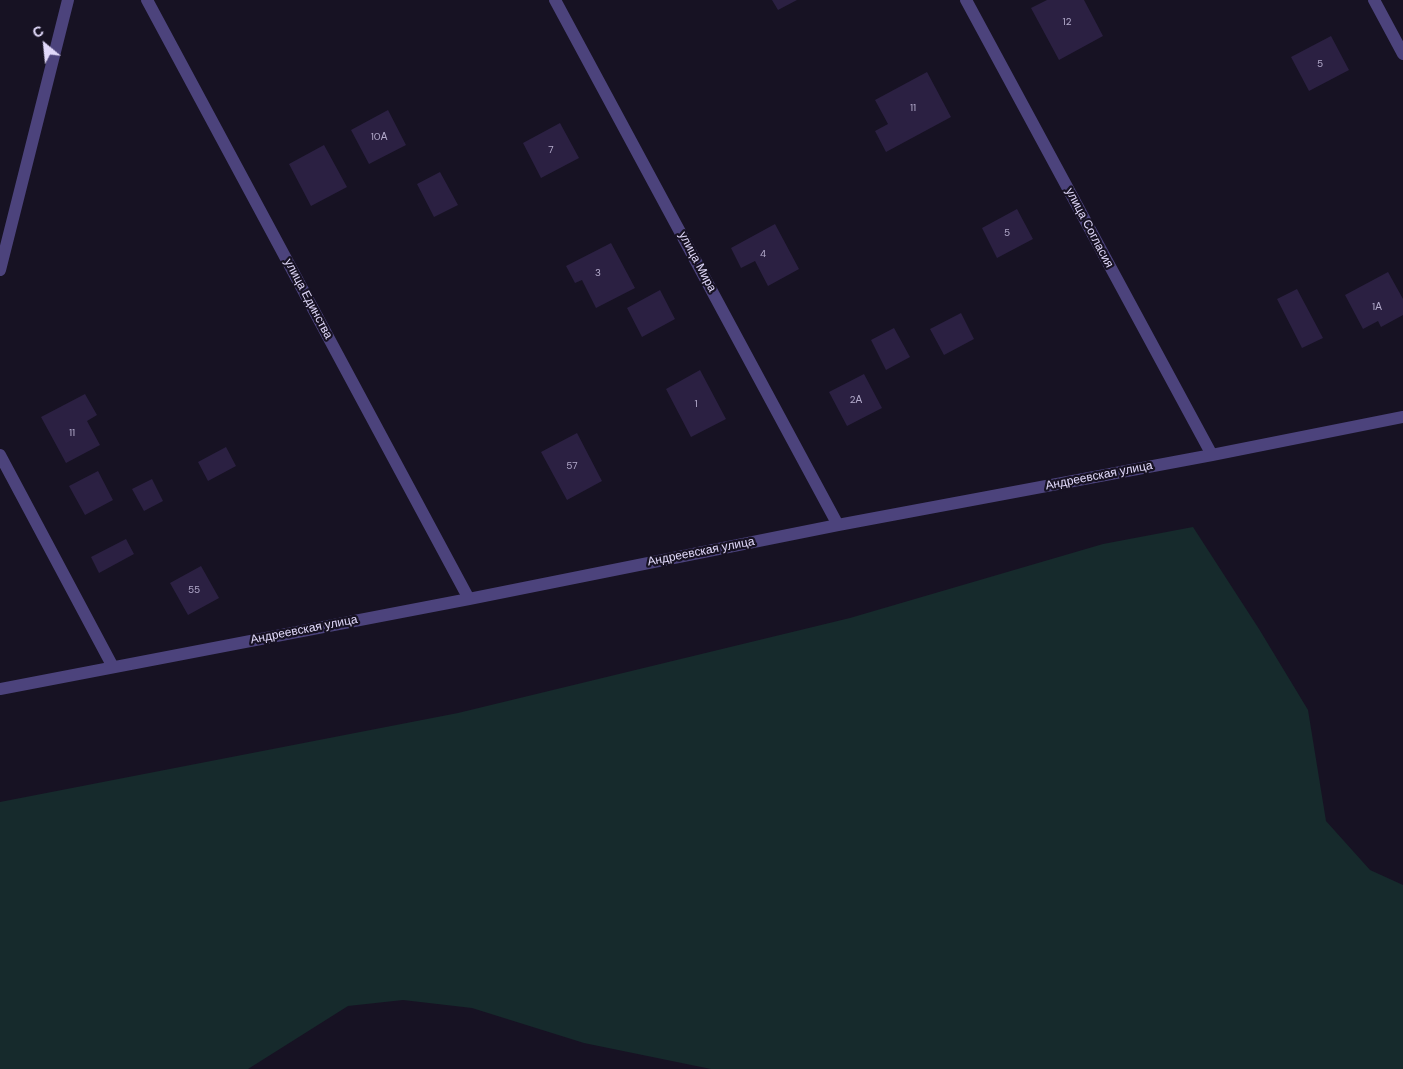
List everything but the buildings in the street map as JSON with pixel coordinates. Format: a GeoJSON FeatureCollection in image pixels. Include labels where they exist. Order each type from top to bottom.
{"type":"FeatureCollection","features":[{"type":"Feature","properties":{"kind":"street"},"geometry":{"type":"LineString","coordinates":[[0,270],[68,0]]}},
{"type":"Feature","properties":{"kind":"street","name":"улица Единства"},"geometry":{"type":"LineString","coordinates":[[147,0],[469,599]]}},
{"type":"Feature","properties":{"kind":"street","name":"улица Мира"},"geometry":{"type":"LineString","coordinates":[[555,0],[838,525]]}},
{"type":"Feature","properties":{"kind":"street","name":"улица Согласия"},"geometry":{"type":"LineString","coordinates":[[966,0],[1212,455]]}},
{"type":"Feature","properties":{"kind":"street"},"geometry":{"type":"LineString","coordinates":[[1374,0],[1403,54]]}},
{"type":"Feature","properties":{"kind":"street","name":"Андреевская улица"},"geometry":{"type":"LineString","coordinates":[[0,689],[469,599],[838,525],[1403,417]]}},
{"type":"Feature","properties":{"kind":"street"},"geometry":{"type":"LineString","coordinates":[[0,455],[113,667]]}},
{"type":"Feature","properties":{"kind":"green space"},"geometry":{"type":"Polygon","coordinates":[[[1193,527],[1259,629],[1308,710],[1326,821],[1370,870],[1403,885],[1403,1069],[711,1069],[584,1043],[472,1008],[403,1000],[348,1006],[248,1069],[0,1069],[0,802],[458,713],[850,618],[1103,544],[1193,527]]]}}]}
